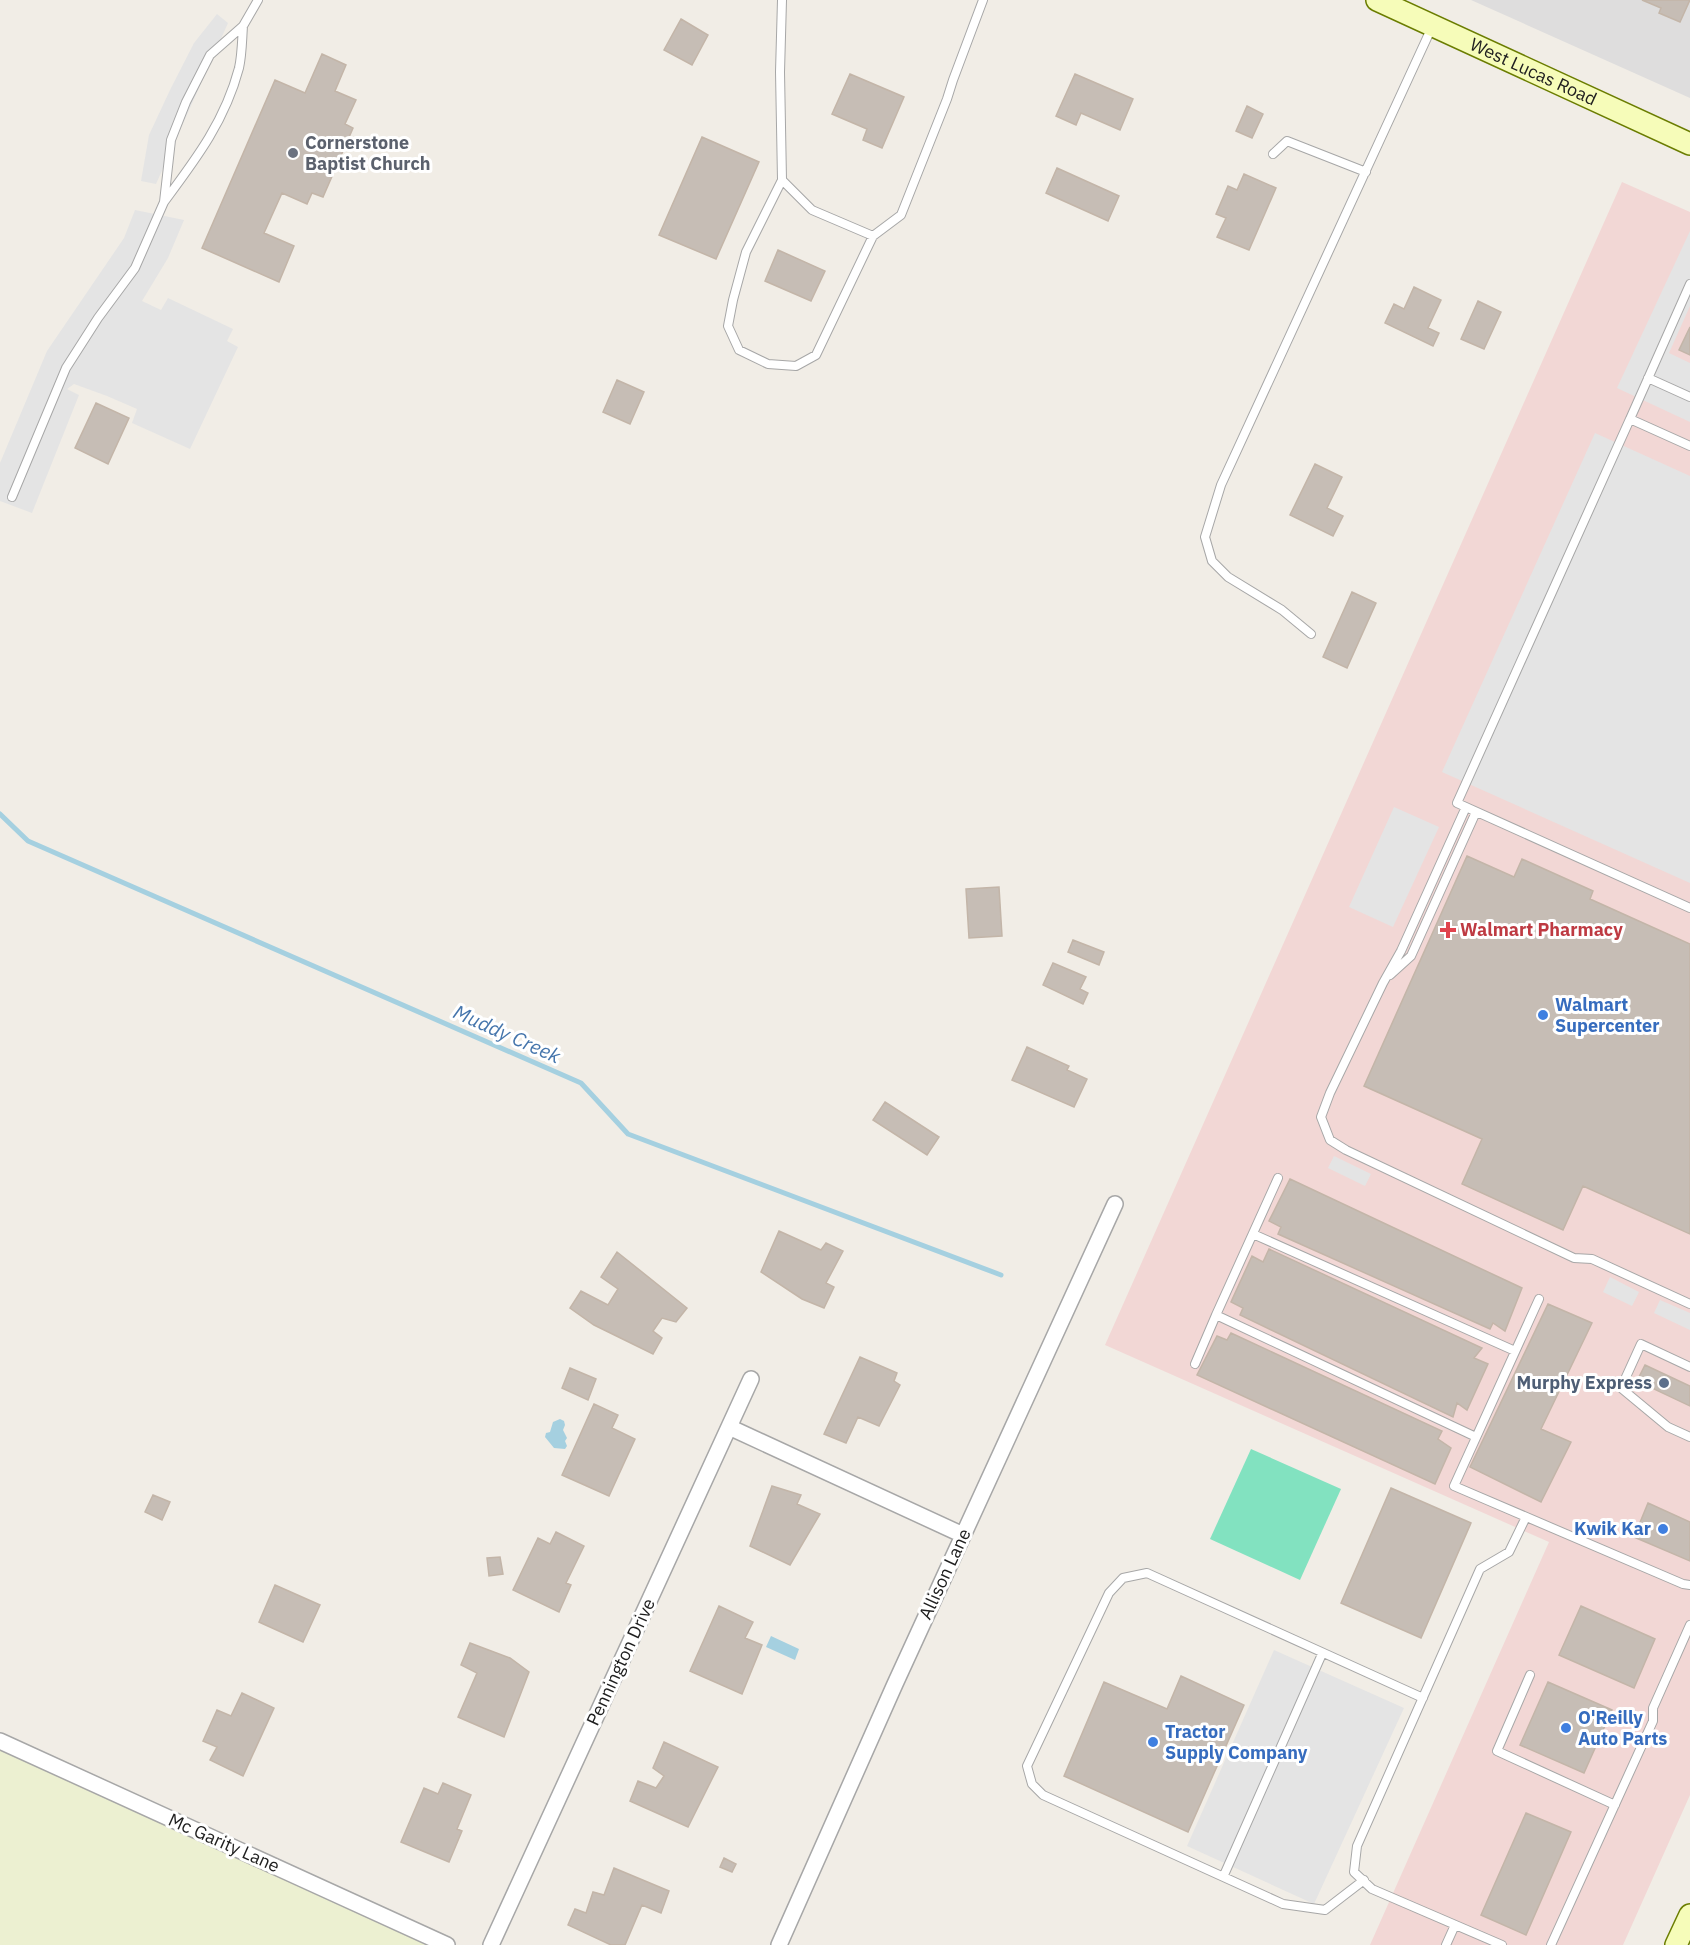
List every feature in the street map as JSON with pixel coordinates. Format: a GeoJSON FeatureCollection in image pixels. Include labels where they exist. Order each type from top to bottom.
{"type":"FeatureCollection","features":[{"type":"Feature","properties":{"kind":"main road","name":"West Lucas Road"},"geometry":{"type":"LineString","coordinates":[[1377,0],[1690,144]]}},
{"type":"Feature","properties":{"kind":"main road"},"geometry":{"type":"LineString","coordinates":[[1676,1945],[1690,1915]]}},
{"type":"Feature","properties":{"kind":"street","name":"Allison Lane"},"geometry":{"type":"LineString","coordinates":[[779,1945],[1115,1204]]}},
{"type":"Feature","properties":{"kind":"street","name":"Pennington Drive"},"geometry":{"type":"LineString","coordinates":[[491,1945],[751,1379]]}},
{"type":"Feature","properties":{"kind":"street"},"geometry":{"type":"LineString","coordinates":[[729,1427],[963,1535]]}},
{"type":"Feature","properties":{"kind":"street","name":"Mc Garity Lane"},"geometry":{"type":"LineString","coordinates":[[0,1741],[447,1945]]}},
{"type":"Feature","properties":{"kind":"lane"},"geometry":{"type":"LineString","coordinates":[[164,202],[171,140],[186,102],[210,55],[243,26],[258,0]]}},
{"type":"Feature","properties":{"kind":"lane"},"geometry":{"type":"LineString","coordinates":[[782,0],[780,72],[782,180],[746,252],[728,326],[739,350],[768,364],[796,366],[816,356],[873,236],[901,215],[983,0]]}},
{"type":"Feature","properties":{"kind":"lane"},"geometry":{"type":"LineString","coordinates":[[12,497],[66,368],[98,318],[135,268],[164,202],[201,152],[222,117],[239,67],[243,26]]}},
{"type":"Feature","properties":{"kind":"lane"},"geometry":{"type":"LineString","coordinates":[[1311,634],[1282,610],[1228,577],[1212,561],[1205,537],[1221,485],[1433,26]]}},
{"type":"Feature","properties":{"kind":"lane"},"geometry":{"type":"LineString","coordinates":[[1273,154],[1287,141],[1366,172]]}},
{"type":"Feature","properties":{"kind":"lane"},"geometry":{"type":"LineString","coordinates":[[782,180],[812,210],[873,236]]}},
{"type":"Feature","properties":{"kind":"lane"},"geometry":{"type":"LineString","coordinates":[[1690,284],[1457,803],[1690,908]]}},
{"type":"Feature","properties":{"kind":"lane"},"geometry":{"type":"LineString","coordinates":[[1648,378],[1690,397]]}},
{"type":"Feature","properties":{"kind":"lane"},"geometry":{"type":"LineString","coordinates":[[1630,418],[1690,446]]}},
{"type":"Feature","properties":{"kind":"lane"},"geometry":{"type":"LineString","coordinates":[[1466,807],[1401,951],[1330,1093],[1321,1118],[1330,1140],[1346,1150],[1574,1258],[1592,1259],[1690,1304]]}},
{"type":"Feature","properties":{"kind":"lane"},"geometry":{"type":"LineString","coordinates":[[1383,983],[1411,956],[1476,812]]}},
{"type":"Feature","properties":{"kind":"lane"},"geometry":{"type":"LineString","coordinates":[[1195,1364],[1278,1178]]}},
{"type":"Feature","properties":{"kind":"lane"},"geometry":{"type":"LineString","coordinates":[[1253,1234],[1515,1351]]}},
{"type":"Feature","properties":{"kind":"lane"},"geometry":{"type":"LineString","coordinates":[[1539,1299],[1454,1486],[1690,1585]]}},
{"type":"Feature","properties":{"kind":"lane"},"geometry":{"type":"LineString","coordinates":[[1216,1316],[1476,1437]]}},
{"type":"Feature","properties":{"kind":"lane"},"geometry":{"type":"LineString","coordinates":[[1690,1367],[1641,1344],[1621,1388],[1668,1426],[1690,1437]]}},
{"type":"Feature","properties":{"kind":"lane"},"geometry":{"type":"LineString","coordinates":[[1503,1945],[1372,1888],[1354,1872],[1357,1846],[1480,1569],[1509,1552],[1526,1517]]}},
{"type":"Feature","properties":{"kind":"lane"},"geometry":{"type":"LineString","coordinates":[[1364,1880],[1325,1910],[1283,1904],[1224,1875],[1043,1795],[1032,1784],[1027,1766],[1109,1593],[1123,1578],[1147,1573],[1423,1698]]}},
{"type":"Feature","properties":{"kind":"lane"},"geometry":{"type":"LineString","coordinates":[[1551,1945],[1653,1721],[1653,1708],[1690,1625]]}},
{"type":"Feature","properties":{"kind":"lane"},"geometry":{"type":"LineString","coordinates":[[1224,1875],[1322,1654]]}},
{"type":"Feature","properties":{"kind":"lane"},"geometry":{"type":"LineString","coordinates":[[1530,1675],[1497,1751],[1615,1805]]}},
{"type":"Feature","properties":{"kind":"lane"},"geometry":{"type":"LineString","coordinates":[[1446,1945],[1455,1925]]}},
{"type":"Feature","properties":{"kind":"shaded area"},"geometry":{"type":"Polygon","coordinates":[[[1471,0],[1690,0],[1690,98],[1471,0]]]}},
{"type":"Feature","properties":{"kind":"shaded area"},"geometry":{"type":"Polygon","coordinates":[[[217,14],[228,23],[156,184],[141,181],[149,135],[194,43],[217,14]]]}},
{"type":"Feature","properties":{"kind":"shaded area"},"geometry":{"type":"Polygon","coordinates":[[[1622,182],[1690,212],[1690,1795],[1623,1945],[1370,1945],[1549,1542],[1105,1345],[1622,182]]]}},
{"type":"Feature","properties":{"kind":"shaded area"},"geometry":{"type":"Polygon","coordinates":[[[135,210],[184,220],[168,258],[142,301],[161,310],[168,298],[233,329],[227,341],[238,347],[190,449],[132,423],[137,409],[74,384],[67,389],[79,395],[32,513],[0,501],[0,463],[47,351],[124,238],[135,210]]]}},
{"type":"Feature","properties":{"kind":"shaded area"},"geometry":{"type":"Polygon","coordinates":[[[1690,231],[1690,306],[1669,353],[1690,363],[1690,422],[1617,388],[1690,231]]]}},
{"type":"Feature","properties":{"kind":"shaded area"},"geometry":{"type":"Polygon","coordinates":[[[1595,433],[1690,476],[1690,883],[1442,772],[1595,433]]]}},
{"type":"Feature","properties":{"kind":"shaded area"},"geometry":{"type":"Polygon","coordinates":[[[1394,807],[1439,827],[1393,927],[1349,907],[1394,807]]]}},
{"type":"Feature","properties":{"kind":"shaded area"},"geometry":{"type":"Polygon","coordinates":[[[1334,1156],[1371,1174],[1365,1186],[1328,1168],[1334,1156]]]}},
{"type":"Feature","properties":{"kind":"shaded area"},"geometry":{"type":"Polygon","coordinates":[[[1610,1277],[1639,1292],[1632,1306],[1603,1292],[1610,1277]]]}},
{"type":"Feature","properties":{"kind":"shaded area"},"geometry":{"type":"Polygon","coordinates":[[[1660,1300],[1690,1313],[1690,1330],[1654,1313],[1660,1300]]]}},
{"type":"Feature","properties":{"kind":"shaded area"},"geometry":{"type":"Polygon","coordinates":[[[1274,1650],[1404,1708],[1314,1904],[1187,1846],[1274,1650]]]}},
{"type":"Feature","properties":{"kind":"green space"},"geometry":{"type":"Polygon","coordinates":[[[1251,1449],[1341,1489],[1300,1580],[1210,1539],[1251,1449]]]}},
{"type":"Feature","properties":{"kind":"green space"},"geometry":{"type":"Polygon","coordinates":[[[0,1741],[446,1945],[0,1945],[0,1741]]]}},
{"type":"Feature","properties":{"kind":"water"},"geometry":{"type":"Polygon","coordinates":[[[560,1419],[565,1425],[563,1430],[567,1438],[565,1441],[567,1446],[565,1449],[554,1448],[545,1437],[546,1433],[550,1432],[553,1422],[560,1419]]]}},
{"type":"Feature","properties":{"kind":"water"},"geometry":{"type":"Polygon","coordinates":[[[771,1636],[799,1649],[795,1660],[766,1647],[771,1636]]]}},
{"type":"Feature","properties":{"kind":"building"},"geometry":{"type":"Polygon","coordinates":[[[1642,0],[1690,0],[1680,22],[1659,13],[1661,8],[1642,0]]]}},
{"type":"Feature","properties":{"kind":"building"},"geometry":{"type":"Polygon","coordinates":[[[681,19],[708,35],[692,65],[664,50],[681,19]]]}},
{"type":"Feature","properties":{"kind":"building","name":"Cornerstone Baptist Church"},"geometry":{"type":"Polygon","coordinates":[[[322,54],[346,65],[335,91],[356,100],[345,124],[353,128],[323,197],[312,193],[307,204],[282,193],[264,233],[294,246],[279,282],[202,248],[275,80],[305,93],[322,54]]]}},
{"type":"Feature","properties":{"kind":"building"},"geometry":{"type":"Polygon","coordinates":[[[850,74],[904,97],[882,148],[863,140],[867,129],[832,114],[850,74]]]}},
{"type":"Feature","properties":{"kind":"building"},"geometry":{"type":"Polygon","coordinates":[[[1075,74],[1133,99],[1120,130],[1081,113],[1076,125],[1056,116],[1075,74]]]}},
{"type":"Feature","properties":{"kind":"building"},"geometry":{"type":"Polygon","coordinates":[[[1247,106],[1263,114],[1252,138],[1236,131],[1247,106]]]}},
{"type":"Feature","properties":{"kind":"building"},"geometry":{"type":"Polygon","coordinates":[[[702,137],[759,162],[716,259],[659,235],[702,137]]]}},
{"type":"Feature","properties":{"kind":"building"},"geometry":{"type":"Polygon","coordinates":[[[1057,168],[1119,196],[1108,221],[1046,193],[1057,168]]]}},
{"type":"Feature","properties":{"kind":"building"},"geometry":{"type":"Polygon","coordinates":[[[1244,174],[1276,188],[1249,250],[1217,237],[1226,218],[1216,214],[1228,186],[1237,190],[1244,174]]]}},
{"type":"Feature","properties":{"kind":"building"},"geometry":{"type":"Polygon","coordinates":[[[778,250],[825,271],[811,301],[765,281],[778,250]]]}},
{"type":"Feature","properties":{"kind":"building"},"geometry":{"type":"Polygon","coordinates":[[[1414,287],[1441,300],[1428,328],[1439,333],[1433,346],[1385,323],[1394,304],[1404,309],[1414,287]]]}},
{"type":"Feature","properties":{"kind":"building"},"geometry":{"type":"Polygon","coordinates":[[[1478,301],[1501,312],[1484,349],[1461,339],[1478,301]]]}},
{"type":"Feature","properties":{"kind":"building"},"geometry":{"type":"Polygon","coordinates":[[[1690,327],[1690,355],[1679,350],[1690,327]]]}},
{"type":"Feature","properties":{"kind":"building"},"geometry":{"type":"Polygon","coordinates":[[[617,380],[644,392],[630,424],[603,412],[617,380]]]}},
{"type":"Feature","properties":{"kind":"building"},"geometry":{"type":"Polygon","coordinates":[[[96,403],[129,418],[108,464],[75,448],[96,403]]]}},
{"type":"Feature","properties":{"kind":"building"},"geometry":{"type":"Polygon","coordinates":[[[1315,464],[1342,477],[1327,508],[1343,516],[1333,536],[1290,515],[1315,464]]]}},
{"type":"Feature","properties":{"kind":"building"},"geometry":{"type":"Polygon","coordinates":[[[1352,592],[1376,603],[1347,668],[1323,657],[1352,592]]]}},
{"type":"Feature","properties":{"kind":"building","name":"Walmart Supercenter"},"geometry":{"type":"Polygon","coordinates":[[[1467,856],[1514,877],[1522,859],[1593,891],[1590,899],[1690,944],[1690,1234],[1583,1186],[1563,1230],[1462,1184],[1482,1139],[1364,1086],[1467,856]]]}},
{"type":"Feature","properties":{"kind":"building"},"geometry":{"type":"Polygon","coordinates":[[[999,887],[1002,936],[969,938],[966,889],[999,887]]]}},
{"type":"Feature","properties":{"kind":"building"},"geometry":{"type":"Polygon","coordinates":[[[1073,940],[1104,952],[1099,965],[1068,952],[1073,940]]]}},
{"type":"Feature","properties":{"kind":"building"},"geometry":{"type":"Polygon","coordinates":[[[1053,963],[1086,977],[1080,989],[1088,993],[1083,1004],[1043,985],[1053,963]]]}},
{"type":"Feature","properties":{"kind":"building"},"geometry":{"type":"Polygon","coordinates":[[[1027,1047],[1069,1066],[1067,1070],[1087,1079],[1074,1107],[1012,1080],[1027,1047]]]}},
{"type":"Feature","properties":{"kind":"building"},"geometry":{"type":"Polygon","coordinates":[[[885,1102],[939,1137],[927,1155],[873,1120],[885,1102]]]}},
{"type":"Feature","properties":{"kind":"building"},"geometry":{"type":"Polygon","coordinates":[[[1290,1179],[1522,1288],[1505,1331],[1493,1323],[1490,1329],[1278,1234],[1281,1227],[1269,1221],[1290,1179]]]}},
{"type":"Feature","properties":{"kind":"building"},"geometry":{"type":"Polygon","coordinates":[[[779,1231],[821,1250],[826,1243],[843,1251],[826,1283],[834,1287],[824,1308],[802,1299],[761,1272],[779,1231]]]}},
{"type":"Feature","properties":{"kind":"building"},"geometry":{"type":"Polygon","coordinates":[[[1269,1249],[1482,1348],[1474,1358],[1488,1364],[1467,1410],[1457,1403],[1453,1417],[1240,1315],[1243,1308],[1231,1302],[1252,1256],[1263,1262],[1269,1249]]]}},
{"type":"Feature","properties":{"kind":"building"},"geometry":{"type":"Polygon","coordinates":[[[617,1252],[687,1308],[676,1322],[662,1318],[653,1331],[662,1338],[653,1354],[594,1325],[570,1308],[581,1291],[608,1305],[618,1289],[601,1277],[617,1252]]]}},
{"type":"Feature","properties":{"kind":"building"},"geometry":{"type":"Polygon","coordinates":[[[1548,1304],[1592,1323],[1541,1429],[1571,1442],[1541,1502],[1470,1467],[1548,1304]]]}},
{"type":"Feature","properties":{"kind":"building"},"geometry":{"type":"Polygon","coordinates":[[[1231,1333],[1442,1431],[1438,1439],[1451,1448],[1435,1484],[1197,1375],[1217,1336],[1227,1340],[1231,1333]]]}},
{"type":"Feature","properties":{"kind":"building"},"geometry":{"type":"Polygon","coordinates":[[[860,1357],[897,1373],[894,1381],[900,1385],[879,1426],[858,1417],[846,1443],[824,1434],[860,1357]]]}},
{"type":"Feature","properties":{"kind":"building","name":"Murphy Express"},"geometry":{"type":"Polygon","coordinates":[[[1645,1365],[1690,1386],[1690,1406],[1637,1381],[1645,1365]]]}},
{"type":"Feature","properties":{"kind":"building"},"geometry":{"type":"Polygon","coordinates":[[[570,1368],[596,1379],[588,1400],[562,1388],[570,1368]]]}},
{"type":"Feature","properties":{"kind":"building"},"geometry":{"type":"Polygon","coordinates":[[[594,1404],[618,1415],[612,1428],[635,1439],[609,1496],[562,1475],[594,1404]]]}},
{"type":"Feature","properties":{"kind":"building"},"geometry":{"type":"Polygon","coordinates":[[[772,1486],[801,1495],[797,1504],[820,1514],[790,1565],[750,1546],[772,1486]]]}},
{"type":"Feature","properties":{"kind":"building"},"geometry":{"type":"Polygon","coordinates":[[[1391,1488],[1471,1523],[1421,1638],[1341,1603],[1391,1488]]]}},
{"type":"Feature","properties":{"kind":"building"},"geometry":{"type":"Polygon","coordinates":[[[153,1495],[170,1502],[162,1520],[145,1512],[153,1495]]]}},
{"type":"Feature","properties":{"kind":"building","name":"Kwik Kar"},"geometry":{"type":"Polygon","coordinates":[[[1648,1503],[1690,1522],[1690,1561],[1634,1537],[1648,1503]]]}},
{"type":"Feature","properties":{"kind":"building"},"geometry":{"type":"Polygon","coordinates":[[[556,1532],[584,1546],[566,1583],[571,1585],[559,1612],[513,1590],[538,1538],[550,1544],[556,1532]]]}},
{"type":"Feature","properties":{"kind":"building"},"geometry":{"type":"Polygon","coordinates":[[[500,1557],[503,1574],[489,1576],[487,1558],[500,1557]]]}},
{"type":"Feature","properties":{"kind":"building"},"geometry":{"type":"Polygon","coordinates":[[[275,1585],[320,1605],[303,1642],[259,1622],[275,1585]]]}},
{"type":"Feature","properties":{"kind":"building"},"geometry":{"type":"Polygon","coordinates":[[[719,1606],[753,1622],[745,1638],[762,1645],[742,1694],[690,1671],[719,1606]]]}},
{"type":"Feature","properties":{"kind":"building"},"geometry":{"type":"Polygon","coordinates":[[[1581,1606],[1655,1639],[1634,1688],[1559,1655],[1581,1606]]]}},
{"type":"Feature","properties":{"kind":"building"},"geometry":{"type":"Polygon","coordinates":[[[470,1643],[510,1658],[529,1672],[504,1737],[458,1717],[477,1673],[461,1665],[470,1643]]]}},
{"type":"Feature","properties":{"kind":"building","name":"Tractor Supply Company"},"geometry":{"type":"Polygon","coordinates":[[[1181,1676],[1244,1705],[1188,1832],[1064,1776],[1104,1682],[1167,1709],[1181,1676]]]}},
{"type":"Feature","properties":{"kind":"building","name":"O'Reilly Auto Parts"},"geometry":{"type":"Polygon","coordinates":[[[1548,1682],[1612,1710],[1584,1773],[1520,1745],[1548,1682]]]}},
{"type":"Feature","properties":{"kind":"building"},"geometry":{"type":"Polygon","coordinates":[[[242,1693],[274,1708],[243,1776],[210,1760],[217,1747],[203,1741],[217,1710],[231,1716],[242,1693]]]}},
{"type":"Feature","properties":{"kind":"building"},"geometry":{"type":"Polygon","coordinates":[[[664,1742],[718,1767],[688,1827],[630,1801],[638,1781],[656,1788],[664,1776],[653,1768],[664,1742]]]}},
{"type":"Feature","properties":{"kind":"building"},"geometry":{"type":"Polygon","coordinates":[[[443,1783],[471,1795],[457,1829],[462,1831],[449,1862],[401,1842],[424,1788],[438,1794],[443,1783]]]}},
{"type":"Feature","properties":{"kind":"building"},"geometry":{"type":"Polygon","coordinates":[[[1526,1813],[1571,1832],[1526,1935],[1481,1915],[1526,1813]]]}},
{"type":"Feature","properties":{"kind":"building"},"geometry":{"type":"Polygon","coordinates":[[[724,1858],[736,1864],[732,1872],[720,1867],[724,1858]]]}},
{"type":"Feature","properties":{"kind":"building"},"geometry":{"type":"Polygon","coordinates":[[[614,1868],[669,1891],[661,1913],[642,1905],[625,1945],[611,1945],[568,1925],[575,1909],[586,1913],[593,1892],[604,1895],[614,1868]]]}},
{"type":"Feature","properties":{"kind":"waterway","name":"Muddy Creek"},"geometry":{"type":"LineString","coordinates":[[0,814],[28,841],[581,1083],[628,1134],[1001,1275]]}},
{"type":"Feature","properties":{"kind":"place","name":"Cornerstone Baptist Church"},"geometry":{"type":"Point","coordinates":[293,153]}},
{"type":"Feature","properties":{"kind":"place","name":"Walmart Pharmacy"},"geometry":{"type":"Point","coordinates":[1448,930]}},
{"type":"Feature","properties":{"kind":"place","name":"Walmart Supercenter"},"geometry":{"type":"Point","coordinates":[1543,1015]}},
{"type":"Feature","properties":{"kind":"place","name":"Murphy Express"},"geometry":{"type":"Point","coordinates":[1664,1383]}},
{"type":"Feature","properties":{"kind":"place","name":"Kwik Kar"},"geometry":{"type":"Point","coordinates":[1663,1529]}},
{"type":"Feature","properties":{"kind":"place","name":"O'Reilly Auto Parts"},"geometry":{"type":"Point","coordinates":[1566,1728]}},
{"type":"Feature","properties":{"kind":"place","name":"Tractor Supply Company"},"geometry":{"type":"Point","coordinates":[1153,1742]}}]}
